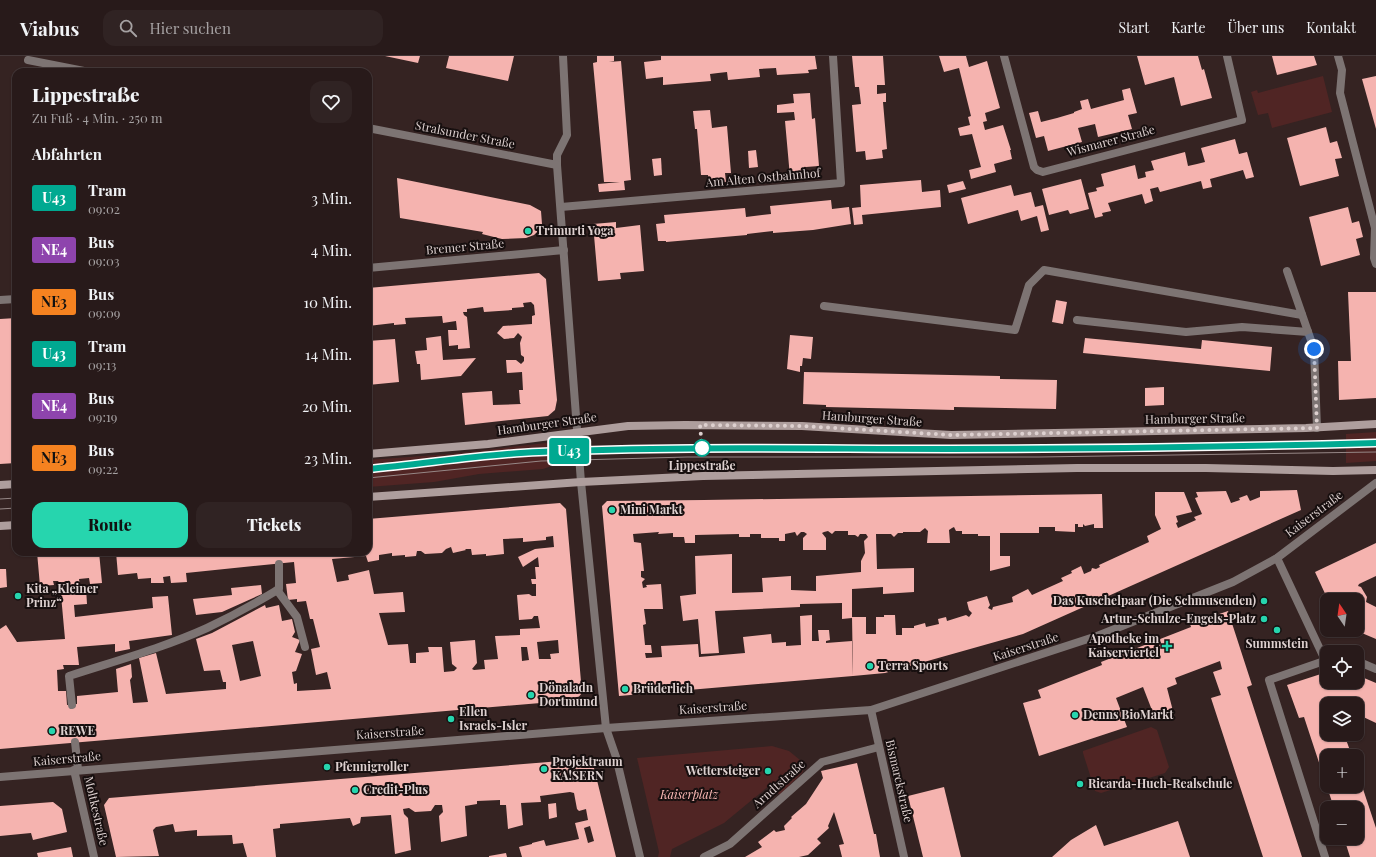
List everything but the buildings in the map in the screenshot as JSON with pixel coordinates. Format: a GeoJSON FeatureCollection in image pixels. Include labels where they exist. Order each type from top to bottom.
{"type":"FeatureCollection","features":[{"type":"Feature","properties":{"kind":"main road","name":"Hamburger Straße"},"geometry":{"type":"LineString","coordinates":[[372,454],[488,444],[577,431],[628,426],[802,426],[951,435],[1317,428],[1376,424]]}},
{"type":"Feature","properties":{"kind":"main road"},"geometry":{"type":"LineString","coordinates":[[372,497],[581,482],[702,476],[1077,468],[1206,468],[1333,471],[1376,470]]}},
{"type":"Feature","properties":{"kind":"main road"},"geometry":{"type":"LineString","coordinates":[[0,485],[12,484]]}},
{"type":"Feature","properties":{"kind":"main road"},"geometry":{"type":"LineString","coordinates":[[0,526],[12,525]]}},
{"type":"Feature","properties":{"kind":"street"},"geometry":{"type":"LineString","coordinates":[[563,56],[568,135],[557,155],[556,165],[561,207],[581,482],[606,728],[616,757],[640,857]]}},
{"type":"Feature","properties":{"kind":"street","name":"Am Alten Ostbahnhof"},"geometry":{"type":"LineString","coordinates":[[561,207],[841,183],[833,56]]}},
{"type":"Feature","properties":{"kind":"street","name":"Wismarer Straße"},"geometry":{"type":"LineString","coordinates":[[1004,56],[1034,167],[1043,172],[1242,120],[1227,56]]}},
{"type":"Feature","properties":{"kind":"street"},"geometry":{"type":"LineString","coordinates":[[1338,56],[1342,70],[1340,93],[1375,228],[1374,258],[1376,264]]}},
{"type":"Feature","properties":{"kind":"street"},"geometry":{"type":"LineString","coordinates":[[28,60],[69,68]]}},
{"type":"Feature","properties":{"kind":"street","name":"Stralsunder Straße"},"geometry":{"type":"LineString","coordinates":[[372,129],[556,165]]}},
{"type":"Feature","properties":{"kind":"street","name":"Bremer Straße"},"geometry":{"type":"LineString","coordinates":[[372,268],[564,250]]}},
{"type":"Feature","properties":{"kind":"street"},"geometry":{"type":"LineString","coordinates":[[824,306],[1015,330],[1029,285],[1044,270],[1302,315]]}},
{"type":"Feature","properties":{"kind":"street"},"geometry":{"type":"LineString","coordinates":[[1287,271],[1314,349],[1317,428]]}},
{"type":"Feature","properties":{"kind":"street"},"geometry":{"type":"LineString","coordinates":[[0,300],[12,299]]}},
{"type":"Feature","properties":{"kind":"street"},"geometry":{"type":"LineString","coordinates":[[1077,320],[1186,332],[1242,327],[1308,332]]}},
{"type":"Feature","properties":{"kind":"street","name":"Kaiserstraße"},"geometry":{"type":"LineString","coordinates":[[0,777],[76,769],[606,728],[871,710],[1097,636],[1233,582],[1277,558],[1376,483]]}},
{"type":"Feature","properties":{"kind":"street"},"geometry":{"type":"LineString","coordinates":[[1277,558],[1320,648]]}},
{"type":"Feature","properties":{"kind":"street"},"geometry":{"type":"LineString","coordinates":[[72,705],[69,676],[175,641],[246,609],[280,589],[279,564]]}},
{"type":"Feature","properties":{"kind":"street"},"geometry":{"type":"LineString","coordinates":[[277,590],[297,617],[305,646]]}},
{"type":"Feature","properties":{"kind":"street"},"geometry":{"type":"LineString","coordinates":[[1320,662],[1269,680],[1325,857]]}},
{"type":"Feature","properties":{"kind":"street"},"geometry":{"type":"LineString","coordinates":[[1364,664],[1376,668]]}},
{"type":"Feature","properties":{"kind":"street","name":"Bismarckstraße"},"geometry":{"type":"LineString","coordinates":[[871,710],[904,857]]}},
{"type":"Feature","properties":{"kind":"street","name":"Moltkestraße"},"geometry":{"type":"LineString","coordinates":[[75,742],[76,769],[94,857]]}},
{"type":"Feature","properties":{"kind":"street","name":"Arndtstraße"},"geometry":{"type":"LineString","coordinates":[[704,857],[730,844],[822,762],[879,747]]}},
{"type":"Feature","properties":{"kind":"green space"},"geometry":{"type":"Polygon","coordinates":[[[1323,76],[1332,112],[1272,128],[1268,113],[1258,115],[1251,92],[1257,90],[1258,93],[1323,76]]]}},
{"type":"Feature","properties":{"kind":"green space"},"geometry":{"type":"Polygon","coordinates":[[[1376,432],[1376,461],[1346,463],[1346,434],[1376,432]]]}},
{"type":"Feature","properties":{"kind":"green space"},"geometry":{"type":"Polygon","coordinates":[[[546,443],[550,445],[553,463],[549,467],[543,469],[479,474],[434,482],[372,487],[372,460],[450,454],[546,443]]]}},
{"type":"Feature","properties":{"kind":"green space"},"geometry":{"type":"Polygon","coordinates":[[[1151,727],[1157,730],[1169,767],[1165,773],[1101,793],[1095,791],[1083,751],[1151,727]]]}},
{"type":"Feature","properties":{"kind":"green space","name":"Kaiserplatz"},"geometry":{"type":"Polygon","coordinates":[[[772,746],[789,751],[800,760],[803,772],[780,795],[770,785],[724,823],[672,849],[670,857],[658,857],[659,852],[637,758],[772,746]]]}},
{"type":"Feature","properties":{"kind":"tram line"},"geometry":{"type":"LineString","coordinates":[[372,469],[540,452],[686,448],[961,449],[1376,443]]}},
{"type":"Feature","properties":{"kind":"tram line","name":"U43"},"geometry":{"type":"LineString","coordinates":[[372,469],[540,452],[686,448],[947,449],[1376,443]]}},
{"type":"Feature","properties":{"kind":"tram line"},"geometry":{"type":"LineString","coordinates":[[372,478],[541,461],[687,457],[1039,457],[1376,452]]}},
{"type":"Feature","properties":{"kind":"tram line"},"geometry":{"type":"LineString","coordinates":[[0,499],[12,498]]}},
{"type":"Feature","properties":{"kind":"tram line"},"geometry":{"type":"LineString","coordinates":[[0,509],[12,508]]}},
{"type":"Feature","properties":{"kind":"place","name":"Trimurti Yoga"},"geometry":{"type":"Point","coordinates":[528,231]}},
{"type":"Feature","properties":{"kind":"place","name":"Lippestraße"},"geometry":{"type":"Point","coordinates":[702,448]}},
{"type":"Feature","properties":{"kind":"place","name":"Mini Markt"},"geometry":{"type":"Point","coordinates":[612,510]}},
{"type":"Feature","properties":{"kind":"place","name":"Kita „Kleiner Prinz“"},"geometry":{"type":"Point","coordinates":[18,596]}},
{"type":"Feature","properties":{"kind":"place","name":"Das Kuschelpaar (Die Schmusenden)"},"geometry":{"type":"Point","coordinates":[1264,601]}},
{"type":"Feature","properties":{"kind":"place","name":"Artur-Schulze-Engels-Platz"},"geometry":{"type":"Point","coordinates":[1264,619]}},
{"type":"Feature","properties":{"kind":"place","name":"Summstein"},"geometry":{"type":"Point","coordinates":[1277,630]}},
{"type":"Feature","properties":{"kind":"place","name":"Apotheke im Kaiserviertel"},"geometry":{"type":"Point","coordinates":[1167,646]}},
{"type":"Feature","properties":{"kind":"place","name":"Terra Sports"},"geometry":{"type":"Point","coordinates":[870,666]}},
{"type":"Feature","properties":{"kind":"place","name":"Brüderlich"},"geometry":{"type":"Point","coordinates":[625,689]}},
{"type":"Feature","properties":{"kind":"place","name":"Dönaladn Dortmund"},"geometry":{"type":"Point","coordinates":[531,695]}},
{"type":"Feature","properties":{"kind":"place","name":"Denns BioMarkt"},"geometry":{"type":"Point","coordinates":[1075,715]}},
{"type":"Feature","properties":{"kind":"place","name":"Ellen Israels-Isler"},"geometry":{"type":"Point","coordinates":[451,719]}},
{"type":"Feature","properties":{"kind":"place","name":"REWE"},"geometry":{"type":"Point","coordinates":[52,731]}},
{"type":"Feature","properties":{"kind":"place","name":"Pfennigroller"},"geometry":{"type":"Point","coordinates":[327,767]}},
{"type":"Feature","properties":{"kind":"place","name":"Projektraum KA!SERN"},"geometry":{"type":"Point","coordinates":[544,769]}},
{"type":"Feature","properties":{"kind":"place","name":"Wettersteiger"},"geometry":{"type":"Point","coordinates":[768,771]}},
{"type":"Feature","properties":{"kind":"place","name":"Ricarda-Huch-Realschule"},"geometry":{"type":"Point","coordinates":[1080,784]}},
{"type":"Feature","properties":{"kind":"place","name":"Credit-Plus"},"geometry":{"type":"Point","coordinates":[355,790]}},
{"type":"Feature","properties":{"kind":"route"},"geometry":{"type":"LineString","coordinates":[[702,448],[700,425],[802,426],[951,435],[1317,428],[1314,349]]}}]}
